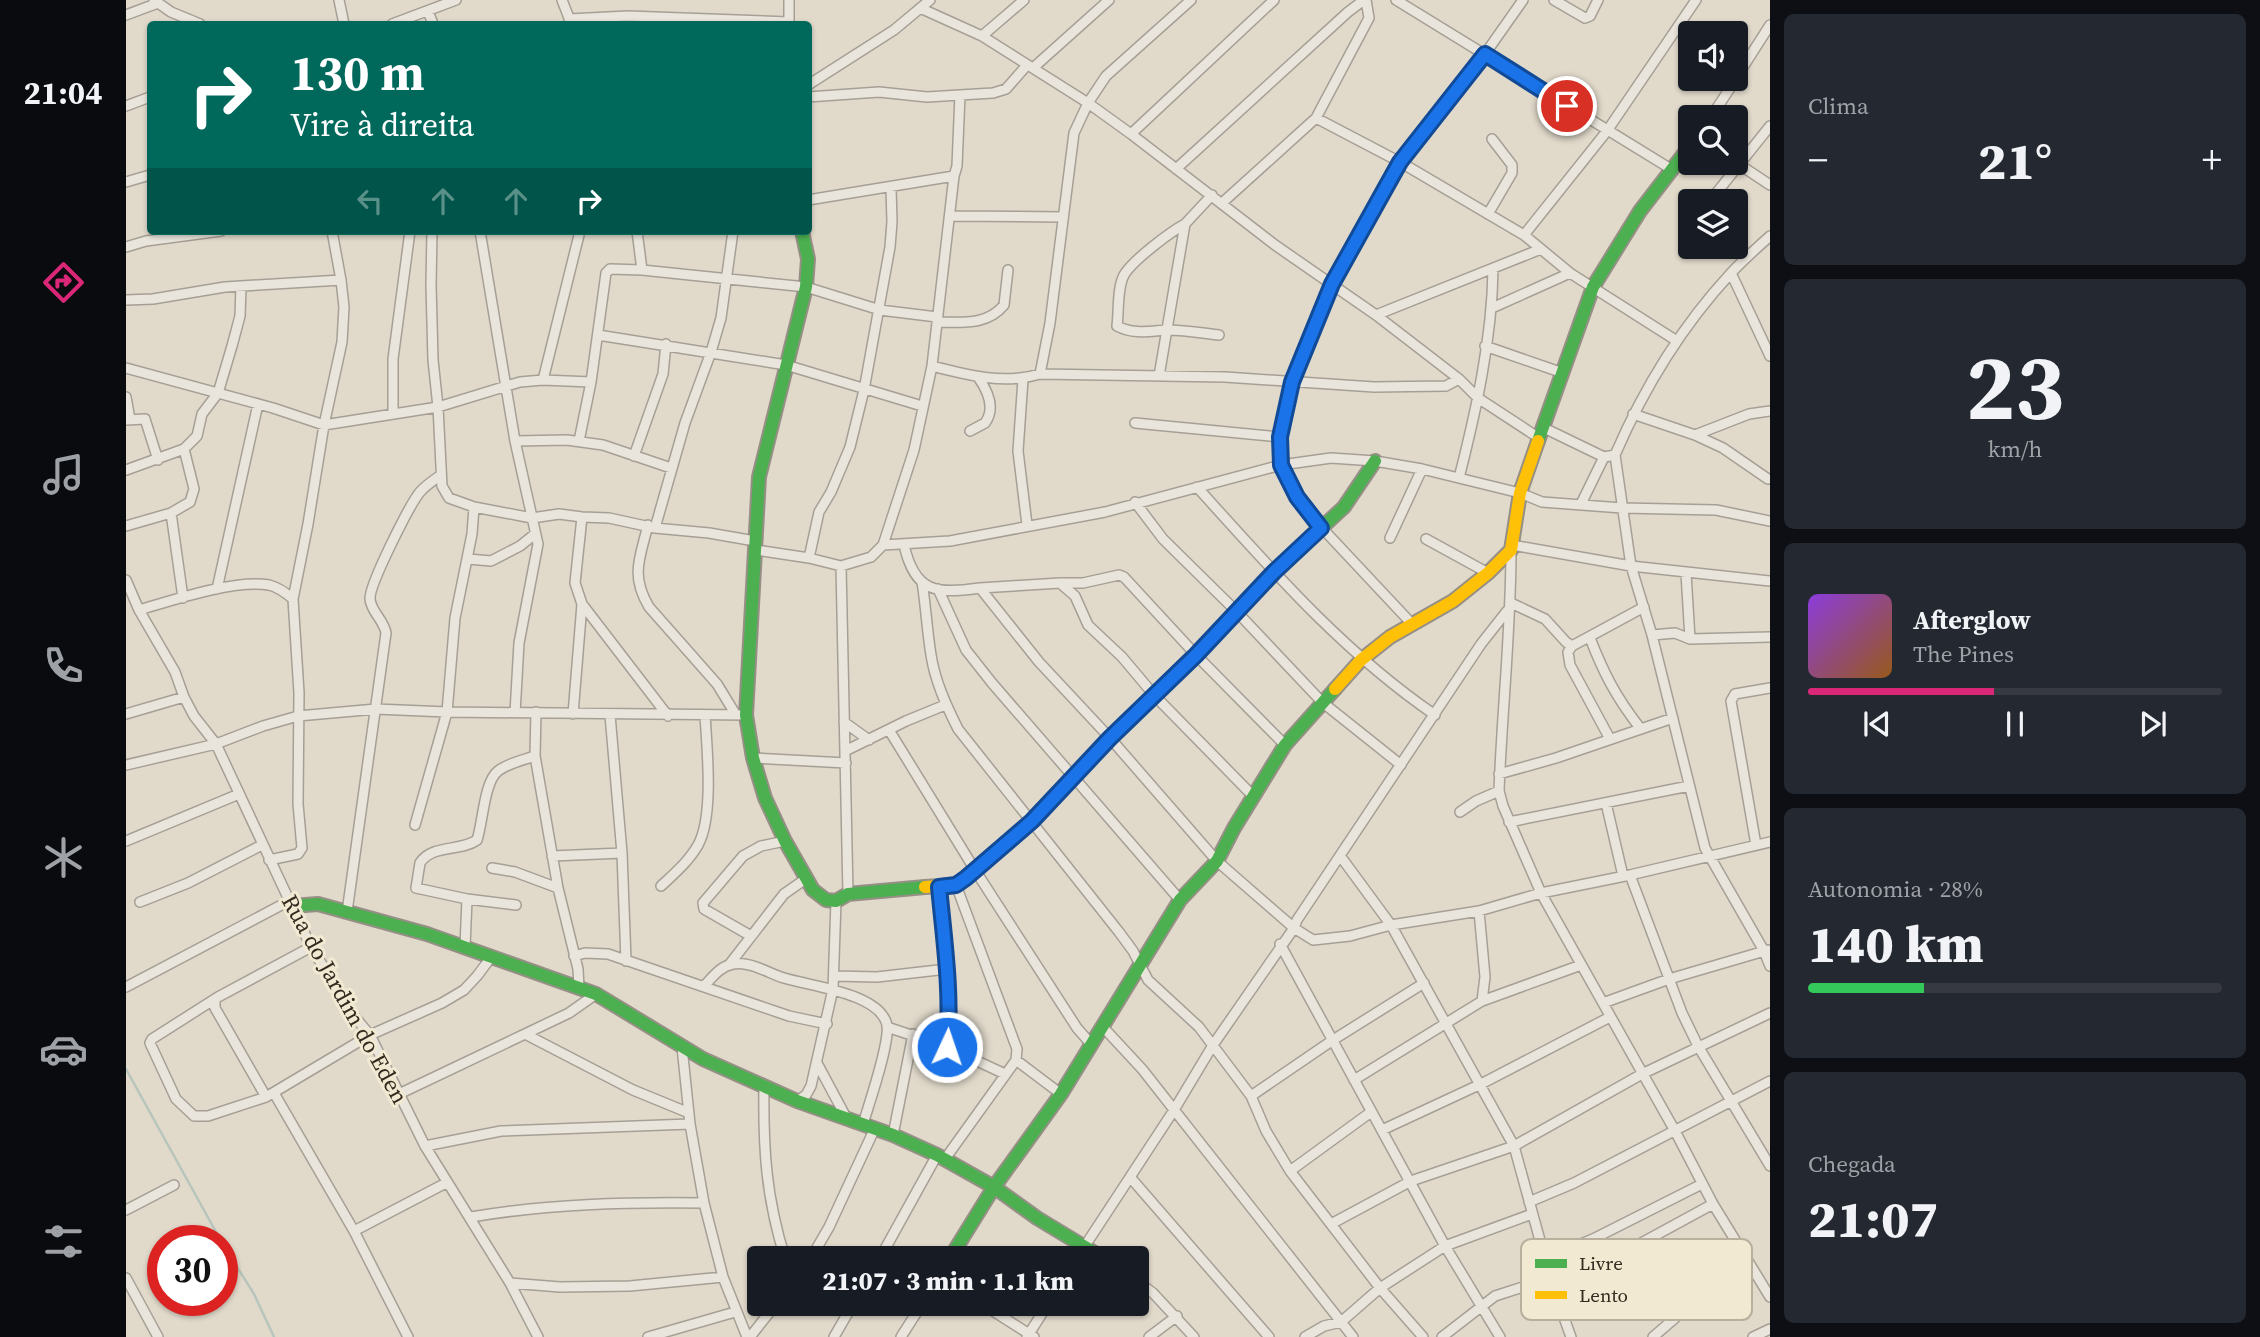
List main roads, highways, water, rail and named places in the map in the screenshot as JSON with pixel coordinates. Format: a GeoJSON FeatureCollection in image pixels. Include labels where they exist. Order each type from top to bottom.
{"type":"FeatureCollection","features":[{"type":"Feature","properties":{"kind":"waterway"},"geometry":{"type":"LineString","coordinates":[[126,1069],[212,1225]]}},
{"type":"Feature","properties":{"kind":"waterway"},"geometry":{"type":"LineString","coordinates":[[238,1268],[254,1294],[274,1337]]}}]}
